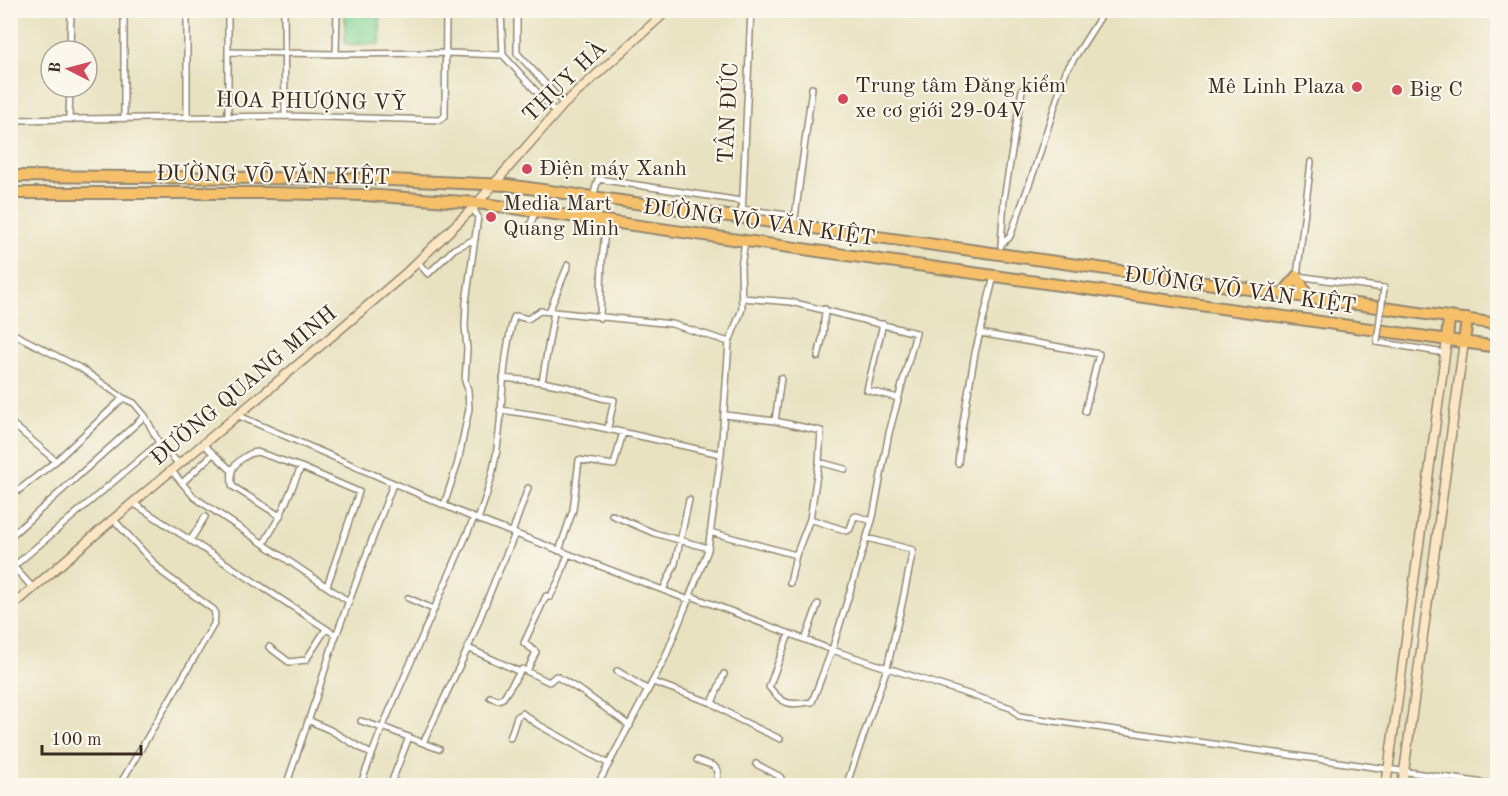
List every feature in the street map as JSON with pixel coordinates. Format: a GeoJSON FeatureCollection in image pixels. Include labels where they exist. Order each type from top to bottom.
{"type":"FeatureCollection","features":[{"type":"Feature","properties":{"kind":"highway","name":"ĐƯỜNG VÕ VĂN KIỆT"},"geometry":{"type":"LineString","coordinates":[[10,176],[357,179],[507,185],[795,220],[1000,249],[1146,274],[1305,292],[1497,324]]}},
{"type":"Feature","properties":{"kind":"highway","name":"ĐƯỜNG VÕ VĂN KIỆT"},"geometry":{"type":"LineString","coordinates":[[10,193],[365,195],[536,211],[1497,347]]}},
{"type":"Feature","properties":{"kind":"highway"},"geometry":{"type":"LineString","coordinates":[[1286,290],[1297,276],[1305,292]]}},
{"type":"Feature","properties":{"kind":"highway"},"geometry":{"type":"LineString","coordinates":[[1447,340],[1449,317]]}},
{"type":"Feature","properties":{"kind":"highway"},"geometry":{"type":"LineString","coordinates":[[1464,342],[1467,319]]}},
{"type":"Feature","properties":{"kind":"street"},"geometry":{"type":"LineString","coordinates":[[70,39],[71,10]]}},
{"type":"Feature","properties":{"kind":"street"},"geometry":{"type":"LineString","coordinates":[[123,10],[124,118]]}},
{"type":"Feature","properties":{"kind":"street"},"geometry":{"type":"LineString","coordinates":[[186,10],[187,117]]}},
{"type":"Feature","properties":{"kind":"street"},"geometry":{"type":"LineString","coordinates":[[228,10],[228,117]]}},
{"type":"Feature","properties":{"kind":"street"},"geometry":{"type":"LineString","coordinates":[[284,10],[285,116]]}},
{"type":"Feature","properties":{"kind":"street"},"geometry":{"type":"LineString","coordinates":[[336,54],[337,10]]}},
{"type":"Feature","properties":{"kind":"street","name":"HOA PHƯỢNG VỸ"},"geometry":{"type":"LineString","coordinates":[[13,120],[285,116],[440,120],[445,116],[446,10]]}},
{"type":"Feature","properties":{"kind":"street"},"geometry":{"type":"LineString","coordinates":[[501,10],[503,55],[556,113]]}},
{"type":"Feature","properties":{"kind":"street"},"geometry":{"type":"LineString","coordinates":[[517,10],[517,53],[564,104]]}},
{"type":"Feature","properties":{"kind":"street","name":"THỤY HÀ"},"geometry":{"type":"LineString","coordinates":[[492,184],[564,104],[668,10]]}},
{"type":"Feature","properties":{"kind":"street","name":"TÂN ĐỨC"},"geometry":{"type":"LineString","coordinates":[[741,213],[751,10]]}},
{"type":"Feature","properties":{"kind":"street"},"geometry":{"type":"LineString","coordinates":[[1000,249],[1011,234],[1066,71],[1105,10]]}},
{"type":"Feature","properties":{"kind":"street"},"geometry":{"type":"LineString","coordinates":[[228,52],[503,55]]}},
{"type":"Feature","properties":{"kind":"street"},"geometry":{"type":"LineString","coordinates":[[795,220],[812,88]]}},
{"type":"Feature","properties":{"kind":"street"},"geometry":{"type":"LineString","coordinates":[[1000,249],[1004,199],[1022,90]]}},
{"type":"Feature","properties":{"kind":"street"},"geometry":{"type":"LineString","coordinates":[[69,119],[70,99]]}},
{"type":"Feature","properties":{"kind":"street"},"geometry":{"type":"LineString","coordinates":[[1311,162],[1297,276],[1384,288],[1377,342],[1462,355]]}},
{"type":"Feature","properties":{"kind":"street"},"geometry":{"type":"LineString","coordinates":[[593,196],[598,179],[741,201]]}},
{"type":"Feature","properties":{"kind":"street","name":"ĐƯỜNG QUANG MINH"},"geometry":{"type":"LineString","coordinates":[[10,608],[338,331],[417,261],[475,205],[492,184]]}},
{"type":"Feature","properties":{"kind":"street"},"geometry":{"type":"LineString","coordinates":[[444,505],[458,462],[469,409],[465,381],[467,349],[465,326],[468,280],[478,217],[475,205]]}},
{"type":"Feature","properties":{"kind":"street"},"geometry":{"type":"LineString","coordinates":[[530,225],[536,211]]}},
{"type":"Feature","properties":{"kind":"street"},"geometry":{"type":"LineString","coordinates":[[600,318],[606,221]]}},
{"type":"Feature","properties":{"kind":"street"},"geometry":{"type":"LineString","coordinates":[[417,261],[428,274],[454,249],[475,239]]}},
{"type":"Feature","properties":{"kind":"street"},"geometry":{"type":"LineString","coordinates":[[597,786],[665,658],[708,548],[722,454],[729,342],[742,309],[741,267],[745,241]]}},
{"type":"Feature","properties":{"kind":"street"},"geometry":{"type":"LineString","coordinates":[[542,382],[551,312],[568,265]]}},
{"type":"Feature","properties":{"kind":"street"},"geometry":{"type":"LineString","coordinates":[[958,463],[975,353],[994,276]]}},
{"type":"Feature","properties":{"kind":"street"},"geometry":{"type":"LineString","coordinates":[[742,298],[791,302],[915,333],[888,433],[872,521],[832,650],[812,702],[791,705],[777,698],[769,687],[789,634]]}},
{"type":"Feature","properties":{"kind":"street"},"geometry":{"type":"LineString","coordinates":[[818,357],[825,309]]}},
{"type":"Feature","properties":{"kind":"street"},"geometry":{"type":"LineString","coordinates":[[360,786],[382,728],[489,490],[499,435],[503,378],[514,317],[528,319],[540,311],[672,324],[729,342]]}},
{"type":"Feature","properties":{"kind":"street"},"geometry":{"type":"LineString","coordinates":[[883,324],[867,390],[898,398]]}},
{"type":"Feature","properties":{"kind":"street"},"geometry":{"type":"LineString","coordinates":[[10,332],[82,369],[123,398],[134,403],[145,416],[159,442],[179,464]]}},
{"type":"Feature","properties":{"kind":"street"},"geometry":{"type":"LineString","coordinates":[[980,333],[1099,354],[1085,411]]}},
{"type":"Feature","properties":{"kind":"street"},"geometry":{"type":"LineString","coordinates":[[1386,786],[1447,340]]}},
{"type":"Feature","properties":{"kind":"street"},"geometry":{"type":"LineString","coordinates":[[1402,786],[1464,342]]}},
{"type":"Feature","properties":{"kind":"street"},"geometry":{"type":"LineString","coordinates":[[503,378],[568,387],[614,400],[608,428]]}},
{"type":"Feature","properties":{"kind":"street"},"geometry":{"type":"LineString","coordinates":[[775,421],[781,378]]}},
{"type":"Feature","properties":{"kind":"street"},"geometry":{"type":"LineString","coordinates":[[10,497],[56,461],[123,398]]}},
{"type":"Feature","properties":{"kind":"street"},"geometry":{"type":"LineString","coordinates":[[500,410],[608,428],[722,454]]}},
{"type":"Feature","properties":{"kind":"street"},"geometry":{"type":"LineString","coordinates":[[237,415],[393,484],[514,534],[832,650],[1011,708],[1019,717],[1497,785]]}},
{"type":"Feature","properties":{"kind":"street"},"geometry":{"type":"LineString","coordinates":[[725,415],[775,421],[820,431],[819,462],[810,519],[796,555],[790,583]]}},
{"type":"Feature","properties":{"kind":"street"},"geometry":{"type":"LineString","coordinates":[[10,537],[145,416]]}},
{"type":"Feature","properties":{"kind":"street"},"geometry":{"type":"LineString","coordinates":[[10,422],[56,461]]}},
{"type":"Feature","properties":{"kind":"street"},"geometry":{"type":"LineString","coordinates":[[560,551],[573,510],[579,460],[614,465],[623,432]]}},
{"type":"Feature","properties":{"kind":"street"},"geometry":{"type":"LineString","coordinates":[[33,588],[12,565],[159,442]]}},
{"type":"Feature","properties":{"kind":"street"},"geometry":{"type":"LineString","coordinates":[[202,444],[232,471]]}},
{"type":"Feature","properties":{"kind":"street"},"geometry":{"type":"LineString","coordinates":[[280,516],[232,486],[232,471],[250,453],[254,452],[301,467],[359,492],[327,586]]}},
{"type":"Feature","properties":{"kind":"street"},"geometry":{"type":"LineString","coordinates":[[182,483],[213,454]]}},
{"type":"Feature","properties":{"kind":"street"},"geometry":{"type":"LineString","coordinates":[[819,462],[844,470]]}},
{"type":"Feature","properties":{"kind":"street"},"geometry":{"type":"LineString","coordinates":[[264,543],[280,516],[301,467]]}},
{"type":"Feature","properties":{"kind":"street"},"geometry":{"type":"LineString","coordinates":[[171,471],[194,497],[348,600]]}},
{"type":"Feature","properties":{"kind":"street"},"geometry":{"type":"LineString","coordinates":[[10,482],[18,491]]}},
{"type":"Feature","properties":{"kind":"street"},"geometry":{"type":"LineString","coordinates":[[286,786],[348,600],[393,484]]}},
{"type":"Feature","properties":{"kind":"street"},"geometry":{"type":"LineString","coordinates":[[423,743],[468,648],[514,534],[528,488]]}},
{"type":"Feature","properties":{"kind":"street"},"geometry":{"type":"LineString","coordinates":[[663,590],[675,564],[689,500]]}},
{"type":"Feature","properties":{"kind":"street"},"geometry":{"type":"LineString","coordinates":[[133,502],[190,542],[336,635]]}},
{"type":"Feature","properties":{"kind":"street"},"geometry":{"type":"LineString","coordinates":[[612,515],[680,542],[708,548]]}},
{"type":"Feature","properties":{"kind":"street"},"geometry":{"type":"LineString","coordinates":[[190,542],[205,516]]}},
{"type":"Feature","properties":{"kind":"street"},"geometry":{"type":"LineString","coordinates":[[810,519],[847,531],[856,516],[872,521]]}},
{"type":"Feature","properties":{"kind":"street"},"geometry":{"type":"LineString","coordinates":[[113,519],[163,573],[214,610],[215,616],[209,633],[119,786]]}},
{"type":"Feature","properties":{"kind":"street"},"geometry":{"type":"LineString","coordinates":[[710,532],[796,555]]}},
{"type":"Feature","properties":{"kind":"street"},"geometry":{"type":"LineString","coordinates":[[846,786],[887,668],[913,550],[867,538]]}},
{"type":"Feature","properties":{"kind":"street"},"geometry":{"type":"LineString","coordinates":[[490,698],[498,700],[503,698],[536,652],[524,643],[546,596],[550,597],[559,580],[568,554]]}},
{"type":"Feature","properties":{"kind":"street"},"geometry":{"type":"LineString","coordinates":[[408,598],[434,609]]}},
{"type":"Feature","properties":{"kind":"street"},"geometry":{"type":"LineString","coordinates":[[805,640],[818,604]]}},
{"type":"Feature","properties":{"kind":"street"},"geometry":{"type":"LineString","coordinates":[[269,647],[289,662],[306,660],[326,629]]}},
{"type":"Feature","properties":{"kind":"street"},"geometry":{"type":"LineString","coordinates":[[468,648],[549,682],[556,676],[583,692],[630,726]]}},
{"type":"Feature","properties":{"kind":"street"},"geometry":{"type":"LineString","coordinates":[[617,671],[648,690]]}},
{"type":"Feature","properties":{"kind":"street"},"geometry":{"type":"LineString","coordinates":[[712,703],[723,674]]}},
{"type":"Feature","properties":{"kind":"street"},"geometry":{"type":"LineString","coordinates":[[652,682],[712,703],[738,719],[780,739]]}},
{"type":"Feature","properties":{"kind":"street"},"geometry":{"type":"LineString","coordinates":[[510,738],[517,717],[522,713],[537,724],[609,764]]}},
{"type":"Feature","properties":{"kind":"street"},"geometry":{"type":"LineString","coordinates":[[308,720],[371,754]]}},
{"type":"Feature","properties":{"kind":"street"},"geometry":{"type":"LineString","coordinates":[[361,721],[439,750]]}},
{"type":"Feature","properties":{"kind":"street"},"geometry":{"type":"LineString","coordinates":[[390,786],[409,737]]}},
{"type":"Feature","properties":{"kind":"street"},"geometry":{"type":"LineString","coordinates":[[697,760],[714,766],[718,771],[716,786]]}},
{"type":"Feature","properties":{"kind":"street"},"geometry":{"type":"LineString","coordinates":[[756,764],[779,776],[781,778],[778,786]]}},
{"type":"Feature","properties":{"kind":"green space"},"geometry":{"type":"Polygon","coordinates":[[[345,11],[380,11],[380,44],[345,44],[345,11]]]}},
{"type":"Feature","properties":{"kind":"place","name":"Mê Linh Plaza"},"geometry":{"type":"Point","coordinates":[1357,87]}},
{"type":"Feature","properties":{"kind":"place","name":"Big C"},"geometry":{"type":"Point","coordinates":[1397,90]}},
{"type":"Feature","properties":{"kind":"place","name":"Trung tâm Đăng kiểm xe cơ giới 29-04V"},"geometry":{"type":"Point","coordinates":[843,99]}},
{"type":"Feature","properties":{"kind":"place","name":"Điện máy Xanh"},"geometry":{"type":"Point","coordinates":[527,169]}},
{"type":"Feature","properties":{"kind":"place","name":"Media Mart Quang Minh"},"geometry":{"type":"Point","coordinates":[491,217]}}]}
